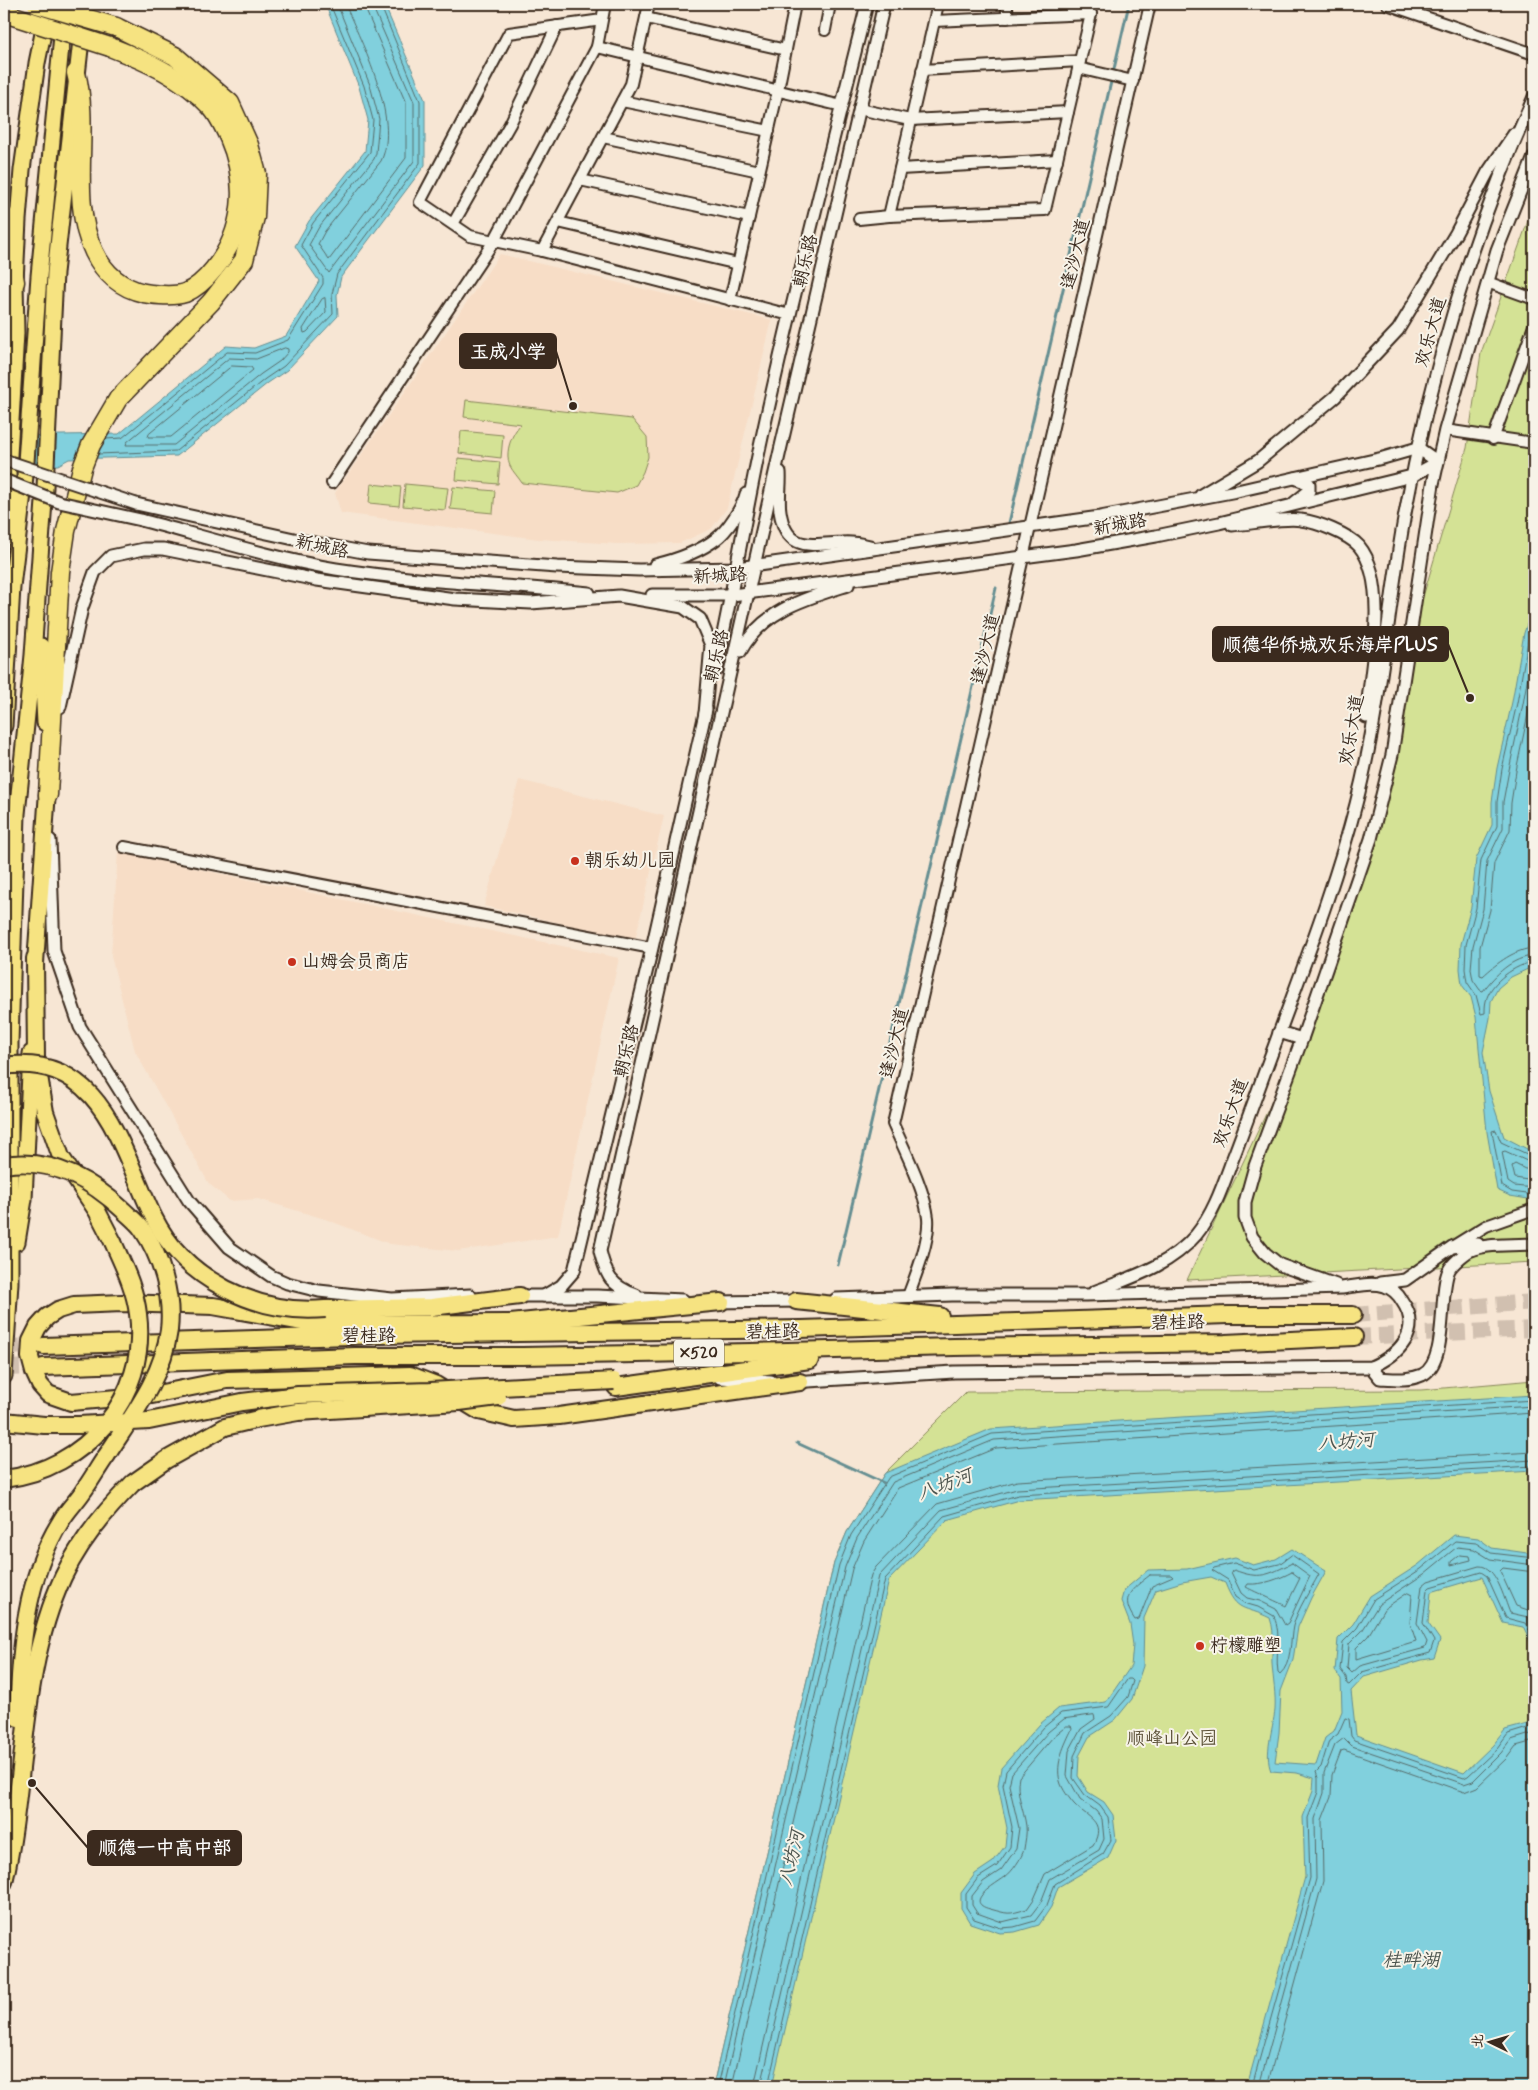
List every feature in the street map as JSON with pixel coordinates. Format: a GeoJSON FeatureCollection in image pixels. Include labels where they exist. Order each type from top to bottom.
{"type":"FeatureCollection","features":[{"type":"Feature","properties":{"kind":"highway"},"geometry":{"type":"LineString","coordinates":[[37,4],[116,27],[175,56],[230,103],[250,145],[257,174],[255,218],[244,260],[211,302],[118,399],[91,445],[75,494],[66,531],[60,572],[48,795]]}},
{"type":"Feature","properties":{"kind":"highway"},"geometry":{"type":"LineString","coordinates":[[4,12],[110,47],[150,63],[185,84],[211,106],[224,128],[236,156],[241,181],[241,206],[236,231],[224,257],[205,281],[185,293],[161,296],[139,292],[122,285],[108,274],[93,251],[83,220],[82,109],[76,73]]}},
{"type":"Feature","properties":{"kind":"highway"},"geometry":{"type":"LineString","coordinates":[[4,215],[14,282]]}},
{"type":"Feature","properties":{"kind":"highway"},"geometry":{"type":"LineString","coordinates":[[4,1479],[49,1468],[85,1444],[103,1427],[119,1407],[129,1386],[139,1350],[138,1314],[135,1296],[113,1242],[97,1211],[61,1157],[45,1112],[36,1058],[35,958]]}},
{"type":"Feature","properties":{"kind":"highway"},"geometry":{"type":"LineString","coordinates":[[4,1066],[26,1064],[58,1071],[89,1091],[100,1104],[119,1135],[155,1219],[163,1232],[181,1255],[206,1276],[236,1294],[278,1307],[325,1308],[432,1307],[520,1296]]}},
{"type":"Feature","properties":{"kind":"highway"},"geometry":{"type":"LineString","coordinates":[[4,1165],[13,1164],[54,1168],[70,1173],[89,1182],[106,1194],[141,1227],[157,1255],[166,1284],[169,1329],[163,1354],[152,1382],[85,1489],[61,1521],[45,1553],[31,1597],[20,1670],[14,1820]]}},
{"type":"Feature","properties":{"kind":"highway"},"geometry":{"type":"LineString","coordinates":[[796,1301],[1006,1323]]}},
{"type":"Feature","properties":{"kind":"highway"},"geometry":{"type":"LineString","coordinates":[[413,1336],[509,1323],[721,1302]]}},
{"type":"Feature","properties":{"kind":"highway"},"geometry":{"type":"LineString","coordinates":[[509,1323],[314,1324],[213,1306],[122,1303],[74,1305],[58,1310],[38,1327],[31,1341],[30,1357],[40,1385],[48,1394],[71,1402],[152,1395],[227,1380],[410,1375],[436,1385],[479,1411],[514,1419],[558,1416],[800,1382]]}},
{"type":"Feature","properties":{"kind":"highway","name":"X520"},"geometry":{"type":"LineString","coordinates":[[43,1346],[1006,1323],[1228,1314],[1352,1315]]}},
{"type":"Feature","properties":{"kind":"highway","name":"碧桂路"},"geometry":{"type":"LineString","coordinates":[[43,1367],[355,1356],[522,1356],[881,1350],[954,1347],[1225,1343],[1354,1337]]}},
{"type":"Feature","properties":{"kind":"highway"},"geometry":{"type":"LineString","coordinates":[[4,1882],[28,1709],[47,1617],[63,1576],[82,1545],[121,1495],[133,1483],[166,1460],[225,1427],[258,1418],[298,1412],[459,1402],[693,1377],[881,1350]]}},
{"type":"Feature","properties":{"kind":"highway"},"geometry":{"type":"LineString","coordinates":[[4,1421],[44,1425],[79,1425],[149,1421],[242,1402],[298,1395],[615,1384]]}},
{"type":"Feature","properties":{"kind":"main road"},"geometry":{"type":"LineString","coordinates":[[12,587],[5,471],[11,431],[16,333],[14,282],[22,170],[36,63],[49,4]]}},
{"type":"Feature","properties":{"kind":"main road"},"geometry":{"type":"LineString","coordinates":[[4,726],[12,587],[25,476],[39,276],[65,4]]}},
{"type":"Feature","properties":{"kind":"main road"},"geometry":{"type":"LineString","coordinates":[[4,1376],[10,1283],[10,1043],[18,814],[38,579],[49,416],[55,273],[85,4]]}},
{"type":"Feature","properties":{"kind":"main road"},"geometry":{"type":"LineString","coordinates":[[10,1283],[24,1199],[35,958],[48,795],[38,579]]}},
{"type":"Feature","properties":{"kind":"main road"},"geometry":{"type":"LineString","coordinates":[[4,1190],[9,1149]]}},
{"type":"Feature","properties":{"kind":"street"},"geometry":{"type":"LineString","coordinates":[[332,483],[494,241],[597,47],[605,4]]}},
{"type":"Feature","properties":{"kind":"street"},"geometry":{"type":"LineString","coordinates":[[542,252],[631,84],[649,4]]}},
{"type":"Feature","properties":{"kind":"street"},"geometry":{"type":"LineString","coordinates":[[730,300],[796,4]]}},
{"type":"Feature","properties":{"kind":"street"},"geometry":{"type":"LineString","coordinates":[[825,30],[830,4]]}},
{"type":"Feature","properties":{"kind":"street","name":"朝乐路"},"geometry":{"type":"LineString","coordinates":[[543,1296],[561,1286],[574,1271],[652,948],[732,595],[758,457],[790,315],[867,4]]}},
{"type":"Feature","properties":{"kind":"street","name":"朝乐路"},"geometry":{"type":"LineString","coordinates":[[642,1298],[623,1290],[606,1274],[600,1251],[779,455],[884,4]]}},
{"type":"Feature","properties":{"kind":"street"},"geometry":{"type":"LineString","coordinates":[[890,216],[910,120],[938,4]]}},
{"type":"Feature","properties":{"kind":"street"},"geometry":{"type":"LineString","coordinates":[[1007,4],[1008,18]]}},
{"type":"Feature","properties":{"kind":"street"},"geometry":{"type":"LineString","coordinates":[[859,219],[1045,210],[1091,14],[1086,4]]}},
{"type":"Feature","properties":{"kind":"street","name":"逢沙大道"},"geometry":{"type":"LineString","coordinates":[[908,1296],[922,1257],[928,1219],[917,1179],[893,1124],[1031,526],[1129,80],[1150,4]]}},
{"type":"Feature","properties":{"kind":"street"},"geometry":{"type":"LineString","coordinates":[[1387,4],[1534,54]]}},
{"type":"Feature","properties":{"kind":"street"},"geometry":{"type":"LineString","coordinates":[[934,21],[1091,14]]}},
{"type":"Feature","properties":{"kind":"street"},"geometry":{"type":"LineString","coordinates":[[646,18],[786,50]]}},
{"type":"Feature","properties":{"kind":"street"},"geometry":{"type":"LineString","coordinates":[[602,20],[509,33],[420,202],[470,236],[542,252],[790,315]]}},
{"type":"Feature","properties":{"kind":"street"},"geometry":{"type":"LineString","coordinates":[[453,224],[510,124],[557,26]]}},
{"type":"Feature","properties":{"kind":"street"},"geometry":{"type":"LineString","coordinates":[[597,47],[842,106]]}},
{"type":"Feature","properties":{"kind":"street"},"geometry":{"type":"LineString","coordinates":[[922,70],[1079,64],[1095,72],[1129,80]]}},
{"type":"Feature","properties":{"kind":"street","name":"欢乐大道"},"geometry":{"type":"LineString","coordinates":[[1342,1288],[1280,1265],[1265,1253],[1252,1237],[1245,1218],[1247,1189],[1358,881],[1383,793],[1398,717],[1418,580],[1445,430],[1451,367],[1472,258],[1534,97]]}},
{"type":"Feature","properties":{"kind":"street"},"geometry":{"type":"LineString","coordinates":[[622,101],[769,131]]}},
{"type":"Feature","properties":{"kind":"street"},"geometry":{"type":"LineString","coordinates":[[859,109],[910,120],[1068,112]]}},
{"type":"Feature","properties":{"kind":"street"},"geometry":{"type":"LineString","coordinates":[[1193,500],[1258,461],[1334,397],[1398,330],[1456,233],[1488,172],[1524,120]]}},
{"type":"Feature","properties":{"kind":"street"},"geometry":{"type":"LineString","coordinates":[[603,136],[759,171]]}},
{"type":"Feature","properties":{"kind":"street","name":"欢乐大道"},"geometry":{"type":"LineString","coordinates":[[1086,1295],[1152,1270],[1176,1254],[1196,1235],[1216,1204],[1339,862],[1369,741],[1418,448],[1487,282],[1516,199],[1534,157]]}},
{"type":"Feature","properties":{"kind":"street"},"geometry":{"type":"LineString","coordinates":[[900,169],[1057,160]]}},
{"type":"Feature","properties":{"kind":"street"},"geometry":{"type":"LineString","coordinates":[[580,180],[749,217]]}},
{"type":"Feature","properties":{"kind":"street"},"geometry":{"type":"LineString","coordinates":[[558,222],[738,264]]}},
{"type":"Feature","properties":{"kind":"street"},"geometry":{"type":"LineString","coordinates":[[1487,282],[1534,299]]}},
{"type":"Feature","properties":{"kind":"street"},"geometry":{"type":"LineString","coordinates":[[1493,438],[1534,326]]}},
{"type":"Feature","properties":{"kind":"street"},"geometry":{"type":"LineString","coordinates":[[1445,430],[1534,443]]}},
{"type":"Feature","properties":{"kind":"street"},"geometry":{"type":"LineString","coordinates":[[1418,448],[1438,462]]}},
{"type":"Feature","properties":{"kind":"street","name":"新城路"},"geometry":{"type":"LineString","coordinates":[[5,471],[136,504],[294,539],[368,552],[531,565],[640,570],[755,567],[1100,517],[1296,478],[1418,448]]}},
{"type":"Feature","properties":{"kind":"street"},"geometry":{"type":"LineString","coordinates":[[779,455],[780,509],[782,522],[790,535],[797,541],[809,546],[843,542],[882,548]]}},
{"type":"Feature","properties":{"kind":"street"},"geometry":{"type":"LineString","coordinates":[[640,570],[678,559],[717,539],[743,505],[758,457]]}},
{"type":"Feature","properties":{"kind":"street","name":"新城路"},"geometry":{"type":"LineString","coordinates":[[5,471],[59,502],[141,520],[235,546],[334,569],[411,580],[530,587],[619,596],[732,595],[1076,550],[1186,530],[1291,506],[1412,476],[1438,462]]}},
{"type":"Feature","properties":{"kind":"street"},"geometry":{"type":"LineString","coordinates":[[4,514],[5,471]]}},
{"type":"Feature","properties":{"kind":"street"},"geometry":{"type":"LineString","coordinates":[[1291,506],[1309,491],[1309,484],[1296,478]]}},
{"type":"Feature","properties":{"kind":"street"},"geometry":{"type":"LineString","coordinates":[[1186,530],[1299,519],[1331,528],[1358,545],[1372,568],[1377,617],[1360,782]]}},
{"type":"Feature","properties":{"kind":"street"},"geometry":{"type":"LineString","coordinates":[[705,714],[711,645],[700,618],[683,607],[619,596],[531,604],[455,599],[317,580],[163,549],[144,550],[111,556],[95,572],[82,608],[61,699],[48,795],[54,951],[80,1027],[189,1201],[229,1247],[271,1276],[287,1283],[319,1291],[392,1299],[468,1295],[642,1298],[721,1302],[908,1296],[1086,1295],[1342,1288],[1405,1280],[1486,1226],[1534,1208]]}},
{"type":"Feature","properties":{"kind":"street"},"geometry":{"type":"LineString","coordinates":[[733,665],[748,638],[769,618],[791,604],[873,576]]}},
{"type":"Feature","properties":{"kind":"street"},"geometry":{"type":"LineString","coordinates":[[1395,578],[1418,580]]}},
{"type":"Feature","properties":{"kind":"street"},"geometry":{"type":"LineString","coordinates":[[124,847],[652,948]]}},
{"type":"Feature","properties":{"kind":"street"},"geometry":{"type":"LineString","coordinates":[[1279,1032],[1302,1040]]}},
{"type":"Feature","properties":{"kind":"street"},"geometry":{"type":"LineString","coordinates":[[588,1212],[588,1231],[593,1234],[599,1233],[608,1216]]}},
{"type":"Feature","properties":{"kind":"street"},"geometry":{"type":"LineString","coordinates":[[1371,1367],[1380,1378],[1404,1380],[1423,1374],[1432,1366],[1440,1339],[1444,1318],[1444,1292],[1450,1269],[1469,1251],[1534,1238]]}},
{"type":"Feature","properties":{"kind":"street"},"geometry":{"type":"LineString","coordinates":[[1452,1247],[1503,1243],[1534,1244]]}},
{"type":"Feature","properties":{"kind":"street"},"geometry":{"type":"LineString","coordinates":[[693,1377],[800,1382],[954,1372],[1371,1367],[1395,1354],[1404,1344],[1410,1328],[1409,1315],[1399,1296],[1392,1289],[1373,1283]]}},
{"type":"Feature","properties":{"kind":"shaded area"},"geometry":{"type":"Polygon","coordinates":[[[500,254],[772,320],[727,508],[711,529],[680,543],[617,544],[539,539],[341,513],[335,493],[500,254]]]}},
{"type":"Feature","properties":{"kind":"shaded area","name":"朝乐幼儿园"},"geometry":{"type":"Polygon","coordinates":[[[519,780],[664,816],[635,940],[484,906],[519,780]]]}},
{"type":"Feature","properties":{"kind":"shaded area"},"geometry":{"type":"Polygon","coordinates":[[[118,852],[619,958],[558,1236],[458,1251],[390,1244],[325,1219],[258,1199],[230,1201],[209,1184],[135,1051],[111,956],[118,852]]]}},
{"type":"Feature","properties":{"kind":"green space"},"geometry":{"type":"Polygon","coordinates":[[[1534,204],[1534,1262],[1187,1280],[1324,992],[1390,789],[1420,607],[1467,448],[1481,353],[1534,204]]]}},
{"type":"Feature","properties":{"kind":"green space"},"geometry":{"type":"Polygon","coordinates":[[[466,400],[632,419],[647,437],[648,457],[643,472],[636,485],[617,493],[522,483],[508,461],[508,449],[515,432],[521,424],[464,417],[466,400]]]}},
{"type":"Feature","properties":{"kind":"green space"},"geometry":{"type":"Polygon","coordinates":[[[461,431],[503,435],[501,458],[459,453],[461,431]]]}},
{"type":"Feature","properties":{"kind":"green space"},"geometry":{"type":"Polygon","coordinates":[[[458,458],[500,462],[498,484],[456,480],[458,458]]]}},
{"type":"Feature","properties":{"kind":"green space"},"geometry":{"type":"Polygon","coordinates":[[[371,484],[401,487],[399,506],[369,503],[371,484]]]}},
{"type":"Feature","properties":{"kind":"green space"},"geometry":{"type":"Polygon","coordinates":[[[405,484],[448,488],[445,510],[403,506],[405,484]]]}},
{"type":"Feature","properties":{"kind":"green space"},"geometry":{"type":"Polygon","coordinates":[[[453,487],[495,491],[493,513],[450,509],[453,487]]]}},
{"type":"Feature","properties":{"kind":"green space","name":"顺峰山公园"},"geometry":{"type":"Polygon","coordinates":[[[1534,1380],[1534,2086],[713,2086],[834,1563],[847,1532],[885,1473],[966,1392],[1421,1390],[1534,1380]]]}},
{"type":"Feature","properties":{"kind":"water"},"geometry":{"type":"Polygon","coordinates":[[[325,4],[384,4],[425,100],[425,165],[341,277],[337,295],[338,316],[287,370],[177,456],[69,459],[58,465],[4,467],[4,436],[119,434],[226,346],[254,348],[286,336],[319,281],[295,246],[309,221],[365,151],[368,120],[359,87],[325,4]]]}},
{"type":"Feature","properties":{"kind":"water"},"geometry":{"type":"Polygon","coordinates":[[[1534,604],[1534,966],[1511,977],[1498,988],[1491,1001],[1490,1018],[1483,1052],[1489,1091],[1504,1137],[1531,1151],[1534,1150],[1534,1200],[1510,1196],[1497,1190],[1487,1132],[1476,1017],[1471,997],[1462,985],[1460,969],[1461,944],[1471,907],[1476,859],[1492,825],[1492,802],[1497,768],[1512,702],[1524,633],[1534,604]]]}},
{"type":"Feature","properties":{"kind":"water","name":"八坊河"},"geometry":{"type":"Polygon","coordinates":[[[1534,1395],[1534,1471],[1019,1500],[947,1520],[889,1580],[772,2086],[713,2086],[834,1563],[847,1532],[885,1473],[991,1429],[1534,1395]]]}},
{"type":"Feature","properties":{"kind":"water","name":"桂畔湖"},"geometry":{"type":"Polygon","coordinates":[[[1454,1535],[1478,1538],[1492,1548],[1534,1554],[1534,1650],[1523,1627],[1503,1623],[1482,1577],[1431,1592],[1428,1623],[1440,1640],[1434,1658],[1364,1677],[1351,1691],[1356,1735],[1464,1773],[1493,1745],[1505,1730],[1531,1723],[1534,1712],[1534,2086],[1247,2086],[1305,1877],[1303,1817],[1313,1791],[1314,1778],[1297,1773],[1271,1771],[1268,1757],[1274,1717],[1275,1692],[1272,1664],[1273,1630],[1270,1618],[1242,1607],[1233,1600],[1225,1583],[1211,1577],[1182,1582],[1156,1590],[1144,1618],[1143,1666],[1132,1699],[1115,1720],[1089,1737],[1079,1756],[1078,1776],[1088,1792],[1104,1802],[1113,1815],[1116,1840],[1108,1858],[1058,1887],[1051,1907],[1039,1925],[1015,1932],[1000,1933],[970,1923],[961,1908],[961,1893],[975,1874],[993,1862],[1005,1846],[1007,1828],[998,1785],[1001,1768],[1040,1724],[1059,1708],[1106,1702],[1131,1666],[1133,1645],[1130,1624],[1121,1601],[1124,1590],[1148,1570],[1187,1569],[1235,1558],[1253,1565],[1276,1559],[1292,1549],[1326,1571],[1298,1627],[1293,1660],[1281,1691],[1279,1733],[1275,1762],[1316,1765],[1325,1738],[1334,1731],[1342,1711],[1341,1679],[1335,1671],[1338,1639],[1353,1624],[1370,1596],[1418,1565],[1454,1535]]]}},
{"type":"Feature","properties":{"kind":"waterway"},"geometry":{"type":"LineString","coordinates":[[1009,523],[1129,4]]}},
{"type":"Feature","properties":{"kind":"waterway"},"geometry":{"type":"LineString","coordinates":[[838,1265],[996,588]]}},
{"type":"Feature","properties":{"kind":"waterway"},"geometry":{"type":"LineString","coordinates":[[797,1443],[884,1483]]}},
{"type":"Feature","properties":{"kind":"tunnel"},"geometry":{"type":"LineString","coordinates":[[1353,1315],[1534,1302]]}},
{"type":"Feature","properties":{"kind":"tunnel"},"geometry":{"type":"LineString","coordinates":[[1354,1337],[1534,1329]]}},
{"type":"Feature","properties":{"kind":"tunnel"},"geometry":{"type":"LineString","coordinates":[[4,1347],[43,1346]]}},
{"type":"Feature","properties":{"kind":"tunnel"},"geometry":{"type":"LineString","coordinates":[[4,1368],[43,1367]]}},
{"type":"Feature","properties":{"kind":"place","name":"玉成小学"},"geometry":{"type":"Point","coordinates":[573,406]}},
{"type":"Feature","properties":{"kind":"place","name":"顺德华侨城欢乐海岸PLUS"},"geometry":{"type":"Point","coordinates":[1470,698]}},
{"type":"Feature","properties":{"kind":"place","name":"朝乐幼儿园"},"geometry":{"type":"Point","coordinates":[575,861]}},
{"type":"Feature","properties":{"kind":"place","name":"山姆会员商店"},"geometry":{"type":"Point","coordinates":[292,962]}},
{"type":"Feature","properties":{"kind":"place","name":"柠檬雕塑"},"geometry":{"type":"Point","coordinates":[1200,1646]}},
{"type":"Feature","properties":{"kind":"place","name":"顺德一中高中部"},"geometry":{"type":"Point","coordinates":[32,1783]}}]}
